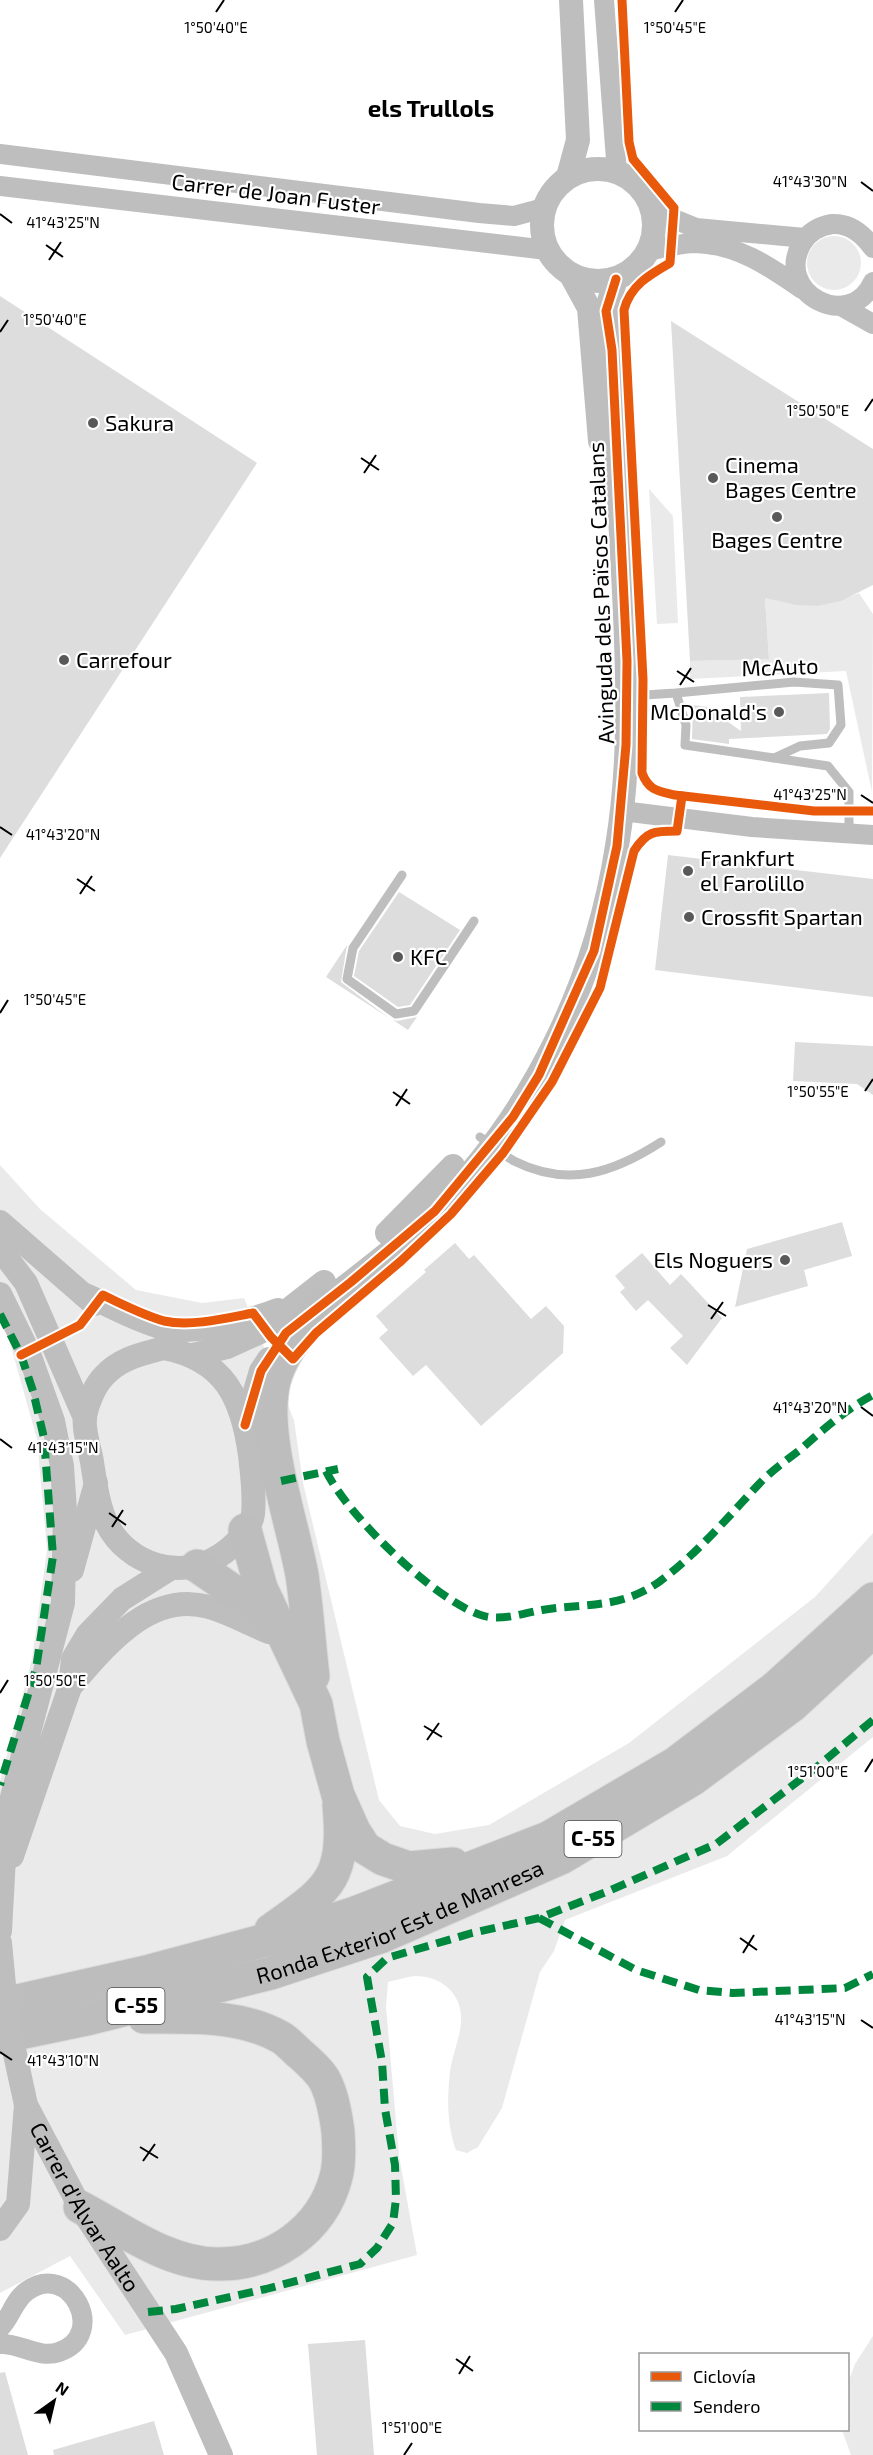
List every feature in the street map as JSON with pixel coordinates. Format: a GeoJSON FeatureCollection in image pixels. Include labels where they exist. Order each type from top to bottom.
{"type":"FeatureCollection","features":[{"type":"Feature","properties":{"kind":"highway"},"geometry":{"type":"LineString","coordinates":[[311,1302],[285,1352],[274,1381],[270,1414],[281,1481],[302,1576],[316,1704],[323,1741],[338,1795],[354,1831],[365,1848],[382,1859],[409,1868],[494,1860]]}},
{"type":"Feature","properties":{"kind":"highway"},"geometry":{"type":"LineString","coordinates":[[245,1530],[261,1588],[316,1704]]}},
{"type":"Feature","properties":{"kind":"highway"},"geometry":{"type":"LineString","coordinates":[[184,1567],[232,1590],[286,1639]]}},
{"type":"Feature","properties":{"kind":"highway","name":"Ronda Exterior Est de Manresa"},"geometry":{"type":"LineString","coordinates":[[251,1944],[354,1913],[548,1838],[676,1763],[776,1687],[873,1599]]}},
{"type":"Feature","properties":{"kind":"highway","name":"Ronda Exterior Est de Manresa"},"geometry":{"type":"LineString","coordinates":[[0,2037],[91,2018],[271,1973],[383,1936],[561,1858],[693,1779],[793,1705],[873,1632]]}},
{"type":"Feature","properties":{"kind":"highway"},"geometry":{"type":"LineString","coordinates":[[251,1944],[321,1893],[336,1871],[341,1828],[338,1795]]}},
{"type":"Feature","properties":{"kind":"highway","name":"C-55"},"geometry":{"type":"LineString","coordinates":[[0,2005],[150,1971],[251,1944]]}},
{"type":"Feature","properties":{"kind":"highway"},"geometry":{"type":"LineString","coordinates":[[80,2207],[182,2260],[215,2265],[241,2263],[270,2255],[293,2242],[312,2223],[336,2177],[339,2150],[333,2105],[326,2082],[306,2059],[283,2039],[249,2024],[207,2017],[91,2018]]}},
{"type":"Feature","properties":{"kind":"street"},"geometry":{"type":"LineString","coordinates":[[568,177],[578,140],[571,0]]}},
{"type":"Feature","properties":{"kind":"street"},"geometry":{"type":"LineString","coordinates":[[604,0],[608,171]]}},
{"type":"Feature","properties":{"kind":"street"},"geometry":{"type":"LineString","coordinates":[[578,140],[587,155],[608,171],[639,187],[652,210],[654,231],[648,251],[635,268],[616,279],[593,282],[571,275],[557,264],[547,250],[542,234],[544,208],[553,190],[568,177],[580,172],[608,171]]}},
{"type":"Feature","properties":{"kind":"street","name":"Carrer de Joan Fuster"},"geometry":{"type":"LineString","coordinates":[[0,154],[479,213],[514,216],[544,208]]}},
{"type":"Feature","properties":{"kind":"street","name":"Carrer de Joan Fuster"},"geometry":{"type":"LineString","coordinates":[[0,186],[547,250]]}},
{"type":"Feature","properties":{"kind":"street"},"geometry":{"type":"LineString","coordinates":[[652,210],[696,228],[805,238]]}},
{"type":"Feature","properties":{"kind":"street"},"geometry":{"type":"LineString","coordinates":[[802,289],[795,270],[796,253],[805,238],[814,230],[828,225],[849,226],[873,220]]}},
{"type":"Feature","properties":{"kind":"street"},"geometry":{"type":"LineString","coordinates":[[849,226],[862,233],[873,248]]}},
{"type":"Feature","properties":{"kind":"street"},"geometry":{"type":"LineString","coordinates":[[648,251],[693,243],[725,246],[766,264],[823,304],[841,306],[873,324]]}},
{"type":"Feature","properties":{"kind":"street","name":"Avinguda dels Països Catalans"},"geometry":{"type":"LineString","coordinates":[[245,1425],[261,1371],[278,1344],[311,1302],[435,1211],[486,1141],[508,1095],[539,1040],[579,946],[591,907],[606,814],[612,745],[620,697],[589,308],[571,275]]}},
{"type":"Feature","properties":{"kind":"street","name":"Avinguda dels Països Catalans"},"geometry":{"type":"LineString","coordinates":[[486,1141],[513,1117],[539,1075],[588,967],[607,898],[622,812],[612,350],[606,311],[616,279]]}},
{"type":"Feature","properties":{"kind":"street"},"geometry":{"type":"LineString","coordinates":[[841,306],[863,296],[873,282]]}},
{"type":"Feature","properties":{"kind":"street"},"geometry":{"type":"LineString","coordinates":[[622,812],[752,827],[873,835]]}},
{"type":"Feature","properties":{"kind":"street"},"geometry":{"type":"LineString","coordinates":[[0,1222],[110,1316],[164,1348],[193,1355],[215,1371],[230,1386],[245,1425],[253,1480],[253,1516],[245,1530],[228,1550],[212,1561],[184,1567],[122,1599],[88,1634],[73,1659],[70,1687],[30,1799],[3,1885]]}},
{"type":"Feature","properties":{"kind":"street"},"geometry":{"type":"LineString","coordinates":[[0,1249],[26,1283],[85,1419],[96,1483],[107,1523],[126,1548],[148,1563],[184,1567]]}},
{"type":"Feature","properties":{"kind":"street"},"geometry":{"type":"LineString","coordinates":[[0,1294],[28,1351],[53,1421],[62,1466],[65,1511],[63,1603]]}},
{"type":"Feature","properties":{"kind":"street"},"geometry":{"type":"LineString","coordinates":[[83,1294],[140,1320],[165,1328],[186,1331],[261,1316],[311,1302]]}},
{"type":"Feature","properties":{"kind":"street"},"geometry":{"type":"LineString","coordinates":[[193,1355],[227,1347],[260,1332],[311,1302]]}},
{"type":"Feature","properties":{"kind":"street"},"geometry":{"type":"LineString","coordinates":[[85,1419],[95,1389],[103,1376],[126,1358],[164,1348]]}},
{"type":"Feature","properties":{"kind":"street"},"geometry":{"type":"LineString","coordinates":[[0,1931],[6,1820],[96,1483]]}},
{"type":"Feature","properties":{"kind":"street"},"geometry":{"type":"LineString","coordinates":[[70,1687],[101,1651],[126,1628],[152,1612],[182,1604],[208,1607],[286,1639]]}},
{"type":"Feature","properties":{"kind":"street","name":"Carrer d'Alvar Aalto"},"geometry":{"type":"LineString","coordinates":[[0,1944],[7,2017],[26,2105],[80,2207],[176,2353],[220,2455]]}},
{"type":"Feature","properties":{"kind":"street"},"geometry":{"type":"LineString","coordinates":[[0,2229],[18,2204],[26,2105]]}},
{"type":"Feature","properties":{"kind":"street"},"geometry":{"type":"LineString","coordinates":[[0,2328],[20,2297],[38,2285],[54,2285],[65,2289],[77,2300],[81,2310],[82,2326],[78,2336],[62,2351],[51,2354],[40,2353],[10,2344],[0,2344]]}},
{"type":"Feature","properties":{"kind":"lane","name":"McAuto"},"geometry":{"type":"LineString","coordinates":[[620,697],[794,682],[838,685],[841,725],[829,743],[800,746],[774,758]]}},
{"type":"Feature","properties":{"kind":"lane"},"geometry":{"type":"LineString","coordinates":[[675,693],[686,725],[685,745],[828,766],[849,792],[849,833]]}},
{"type":"Feature","properties":{"kind":"lane"},"geometry":{"type":"LineString","coordinates":[[402,875],[353,948],[347,979],[396,1014],[414,1011],[474,921]]}},
{"type":"Feature","properties":{"kind":"lane"},"geometry":{"type":"LineString","coordinates":[[486,1141],[520,1164],[550,1173],[578,1176],[616,1168],[661,1142]]}},
{"type":"Feature","properties":{"kind":"shaded area"},"geometry":{"type":"Polygon","coordinates":[[[829,236],[839,236],[849,240],[857,248],[861,263],[857,278],[849,286],[839,290],[829,290],[819,286],[811,278],[807,268],[807,258],[811,248],[819,240],[829,236]]]}},
{"type":"Feature","properties":{"kind":"shaded area"},"geometry":{"type":"Polygon","coordinates":[[[649,489],[673,516],[678,623],[657,624],[649,489]]]}},
{"type":"Feature","properties":{"kind":"shaded area"},"geometry":{"type":"Polygon","coordinates":[[[859,593],[873,614],[872,792],[846,671],[690,679],[690,661],[769,659],[765,597],[789,603],[812,604],[835,601],[859,593]]]}},
{"type":"Feature","properties":{"kind":"shaded area"},"geometry":{"type":"Polygon","coordinates":[[[0,1165],[40,1209],[136,1290],[202,1303],[244,1298],[294,1420],[303,1483],[379,1800],[400,1826],[435,1834],[489,1825],[629,1743],[815,1597],[873,1533],[873,1737],[727,1856],[565,1920],[554,1951],[540,1972],[502,2108],[478,2147],[467,2153],[456,2150],[448,2112],[450,2072],[461,2022],[459,2003],[449,1989],[434,1979],[415,1976],[388,1982],[386,2007],[399,2156],[417,2255],[125,2335],[70,2256],[0,2293],[0,1781],[32,1659],[47,1550],[37,1439],[8,1336],[0,1323],[0,1165]]]}},
{"type":"Feature","properties":{"kind":"shaded area"},"geometry":{"type":"Polygon","coordinates":[[[873,2336],[873,2455],[851,2455],[842,2431],[849,2431],[849,2380],[855,2364],[873,2336]]]}},
{"type":"Feature","properties":{"kind":"building","name":"Carrefour"},"geometry":{"type":"Polygon","coordinates":[[[0,296],[257,463],[0,858],[0,296]]]}},
{"type":"Feature","properties":{"kind":"building","name":"Bages Centre"},"geometry":{"type":"Polygon","coordinates":[[[671,321],[873,449],[873,585],[841,601],[817,606],[796,605],[765,598],[769,659],[690,661],[671,321]]]}},
{"type":"Feature","properties":{"kind":"building"},"geometry":{"type":"Polygon","coordinates":[[[829,693],[830,729],[827,734],[729,739],[729,744],[692,739],[693,705],[707,707],[741,731],[740,697],[829,693]]]}},
{"type":"Feature","properties":{"kind":"building"},"geometry":{"type":"Polygon","coordinates":[[[668,855],[873,879],[873,997],[655,970],[668,855]]]}},
{"type":"Feature","properties":{"kind":"building","name":"KFC"},"geometry":{"type":"Polygon","coordinates":[[[399,892],[460,930],[410,1005],[398,1007],[354,976],[359,951],[399,892]]]}},
{"type":"Feature","properties":{"kind":"building"},"geometry":{"type":"Polygon","coordinates":[[[347,945],[341,982],[389,1018],[326,977],[347,945]]]}},
{"type":"Feature","properties":{"kind":"building"},"geometry":{"type":"Polygon","coordinates":[[[417,1017],[408,1030],[393,1020],[397,1021],[417,1017]]]}},
{"type":"Feature","properties":{"kind":"building"},"geometry":{"type":"Polygon","coordinates":[[[795,1042],[873,1046],[873,1095],[857,1084],[793,1081],[795,1042]]]}},
{"type":"Feature","properties":{"kind":"building"},"geometry":{"type":"Polygon","coordinates":[[[842,1222],[852,1256],[804,1270],[808,1286],[735,1307],[747,1249],[842,1222]]]}},
{"type":"Feature","properties":{"kind":"building"},"geometry":{"type":"Polygon","coordinates":[[[455,1243],[469,1259],[474,1255],[531,1319],[546,1306],[564,1326],[563,1353],[481,1426],[426,1365],[413,1376],[379,1338],[388,1330],[376,1316],[455,1243]]]}},
{"type":"Feature","properties":{"kind":"building"},"geometry":{"type":"Polygon","coordinates":[[[642,1253],[670,1285],[681,1274],[722,1318],[687,1365],[670,1348],[683,1336],[648,1300],[636,1311],[620,1292],[625,1288],[615,1276],[642,1253]]]}},
{"type":"Feature","properties":{"kind":"building"},"geometry":{"type":"Polygon","coordinates":[[[365,2340],[374,2455],[317,2455],[308,2344],[365,2340]]]}},
{"type":"Feature","properties":{"kind":"building"},"geometry":{"type":"Polygon","coordinates":[[[5,2372],[28,2455],[0,2455],[0,2373],[5,2372]]]}},
{"type":"Feature","properties":{"kind":"building"},"geometry":{"type":"Polygon","coordinates":[[[154,2421],[164,2455],[54,2455],[53,2450],[154,2421]]]}},
{"type":"Feature","properties":{"kind":"marked path"},"geometry":{"type":"LineString","coordinates":[[0,1314],[21,1355],[33,1391],[44,1438],[53,1556],[36,1669],[0,1785]]}},
{"type":"Feature","properties":{"kind":"marked path"},"geometry":{"type":"LineString","coordinates":[[326,1471],[353,1510],[395,1555],[442,1594],[465,1608],[484,1616],[506,1617],[542,1610],[602,1604],[630,1597],[659,1582],[699,1548],[769,1475],[836,1420],[873,1395]]}},
{"type":"Feature","properties":{"kind":"marked path"},"geometry":{"type":"LineString","coordinates":[[281,1481],[338,1469]]}},
{"type":"Feature","properties":{"kind":"marked path"},"geometry":{"type":"LineString","coordinates":[[148,2312],[176,2309],[266,2289],[360,2264],[377,2248],[393,2223],[396,2199],[395,2165],[385,2109],[382,2062],[367,1977],[387,1958],[472,1933],[539,1918],[606,1892],[716,1844],[818,1766],[873,1720]]}},
{"type":"Feature","properties":{"kind":"marked path"},"geometry":{"type":"LineString","coordinates":[[539,1918],[636,1970],[699,1990],[733,1993],[845,1988],[873,1974]]}},
{"type":"Feature","properties":{"kind":"cycle path"},"geometry":{"type":"LineString","coordinates":[[622,0],[629,142],[633,159],[674,208],[670,263],[636,288],[624,310],[643,679],[642,773],[651,787],[675,795],[814,811],[873,811]]}},
{"type":"Feature","properties":{"kind":"cycle path"},"geometry":{"type":"LineString","coordinates":[[245,1425],[261,1371],[286,1333],[435,1211],[513,1117],[539,1075],[594,951],[617,846],[626,745],[627,661],[612,350],[606,311],[616,279]]}},
{"type":"Feature","properties":{"kind":"cycle path"},"geometry":{"type":"LineString","coordinates":[[21,1355],[80,1325],[103,1295],[148,1316],[175,1323],[209,1321],[253,1313],[271,1337],[293,1359],[316,1333],[401,1261],[451,1214],[503,1153],[552,1082],[600,988],[634,851],[647,836],[662,831],[677,831],[682,796]]}},
{"type":"Feature","properties":{"kind":"place","name":"Sakura"},"geometry":{"type":"Point","coordinates":[93,423]}},
{"type":"Feature","properties":{"kind":"place","name":"Cinema Bages Centre"},"geometry":{"type":"Point","coordinates":[713,478]}},
{"type":"Feature","properties":{"kind":"place","name":"Bages Centre"},"geometry":{"type":"Point","coordinates":[777,517]}},
{"type":"Feature","properties":{"kind":"place","name":"Carrefour"},"geometry":{"type":"Point","coordinates":[64,660]}},
{"type":"Feature","properties":{"kind":"place","name":"McDonald's"},"geometry":{"type":"Point","coordinates":[779,712]}},
{"type":"Feature","properties":{"kind":"place","name":"Frankfurt el Farolillo"},"geometry":{"type":"Point","coordinates":[688,871]}},
{"type":"Feature","properties":{"kind":"place","name":"Crossfit Spartan"},"geometry":{"type":"Point","coordinates":[689,917]}},
{"type":"Feature","properties":{"kind":"place","name":"KFC"},"geometry":{"type":"Point","coordinates":[398,957]}},
{"type":"Feature","properties":{"kind":"place","name":"Els Noguers"},"geometry":{"type":"Point","coordinates":[785,1260]}},
{"type":"Feature","properties":{"kind":"district","name":"els Trullols"},"geometry":{"type":"Point","coordinates":[431,109]}}]}
